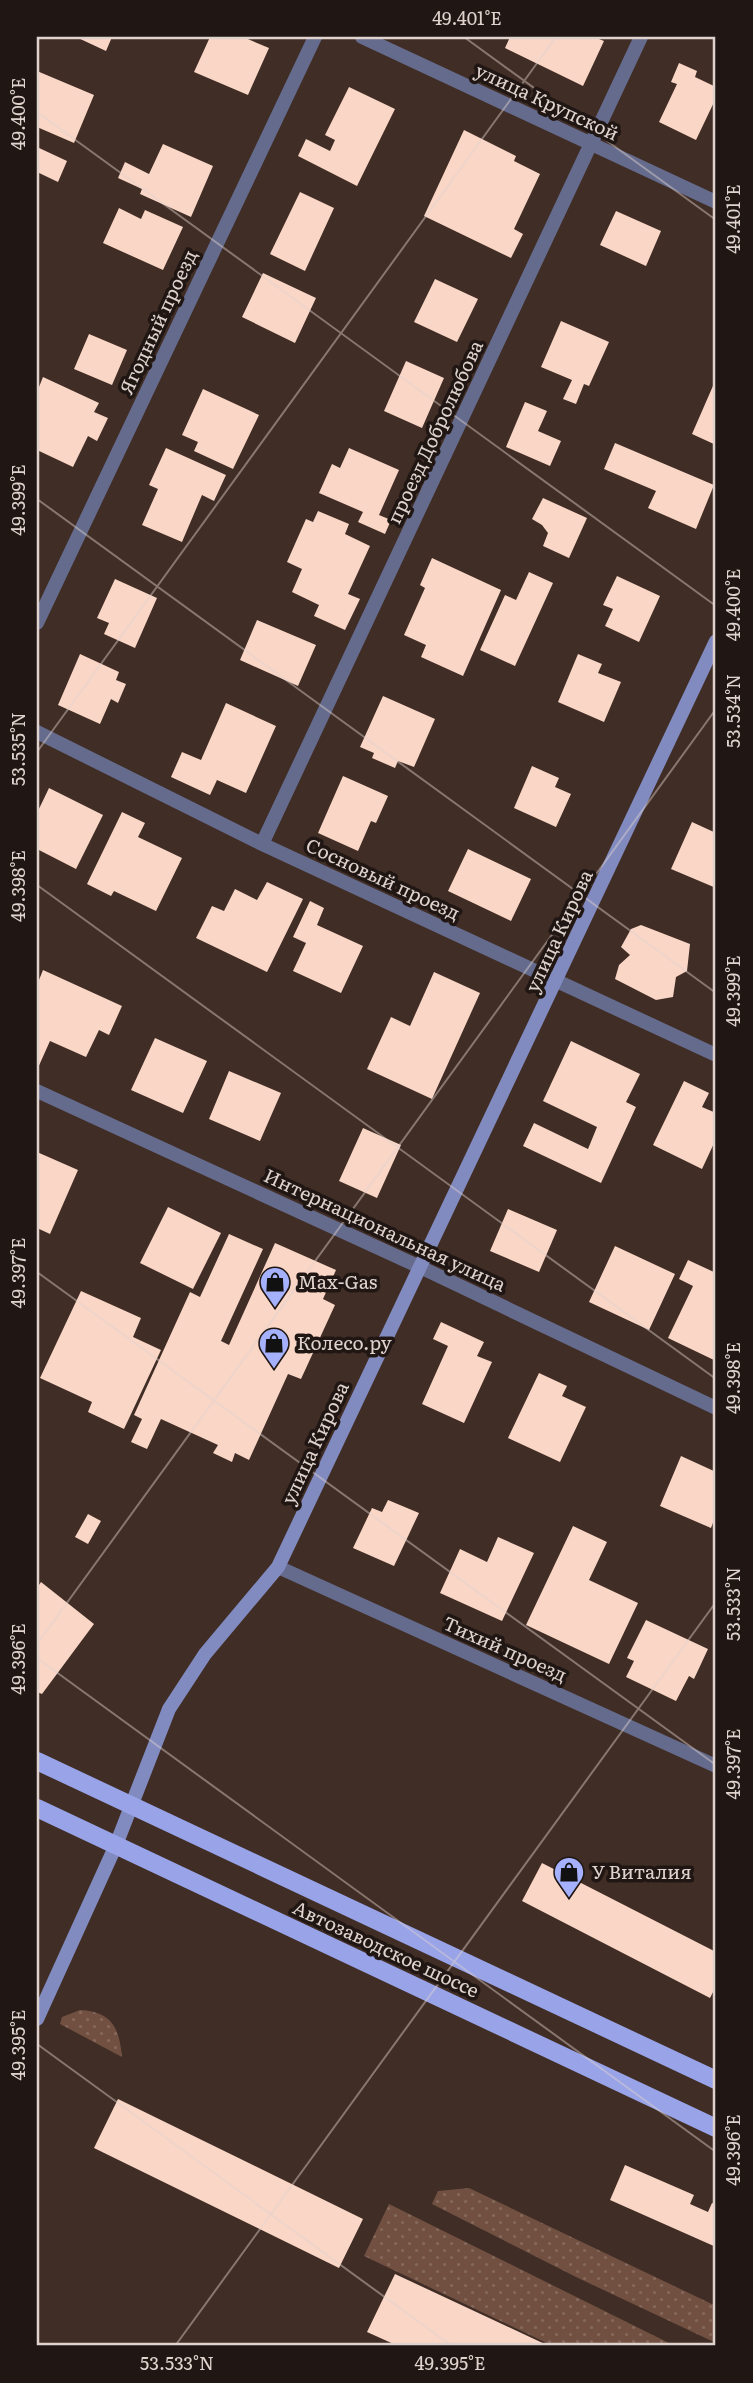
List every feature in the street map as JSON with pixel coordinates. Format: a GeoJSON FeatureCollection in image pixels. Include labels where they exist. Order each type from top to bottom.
{"type":"FeatureCollection","features":[{"type":"Feature","properties":{"kind":"main road","name":"Автозаводское шоссе"},"geometry":{"type":"LineString","coordinates":[[37,1761],[716,2080]]}},
{"type":"Feature","properties":{"kind":"main road","name":"Автозаводское шоссе"},"geometry":{"type":"LineString","coordinates":[[37,1808],[716,2128]]}},
{"type":"Feature","properties":{"kind":"street","name":"Ягодный проезд"},"geometry":{"type":"LineString","coordinates":[[37,623],[315,37]]}},
{"type":"Feature","properties":{"kind":"street","name":"улица Крупской"},"geometry":{"type":"LineString","coordinates":[[362,37],[716,202]]}},
{"type":"Feature","properties":{"kind":"street","name":"проезд Добролюбова"},"geometry":{"type":"LineString","coordinates":[[262,844],[641,37]]}},
{"type":"Feature","properties":{"kind":"street","name":"улица Кирова"},"geometry":{"type":"LineString","coordinates":[[37,2020],[116,1845],[169,1709],[205,1654],[278,1567],[716,641]]}},
{"type":"Feature","properties":{"kind":"street","name":"Сосновый проезд"},"geometry":{"type":"LineString","coordinates":[[37,732],[262,844],[716,1055]]}},
{"type":"Feature","properties":{"kind":"street","name":"Интернациональная улица"},"geometry":{"type":"LineString","coordinates":[[37,1091],[420,1267],[716,1408]]}},
{"type":"Feature","properties":{"kind":"street","name":"Тихий проезд"},"geometry":{"type":"LineString","coordinates":[[278,1567],[716,1766]]}},
{"type":"Feature","properties":{"kind":"shaded area"},"geometry":{"type":"Polygon","coordinates":[[[80,2010],[100,2014],[112,2023],[119,2037],[122,2057],[60,2024],[62,2017],[80,2010]]]}},
{"type":"Feature","properties":{"kind":"shaded area"},"geometry":{"type":"Polygon","coordinates":[[[469,2188],[716,2306],[716,2343],[576,2277],[432,2204],[438,2191],[469,2188]]]}},
{"type":"Feature","properties":{"kind":"shaded area"},"geometry":{"type":"Polygon","coordinates":[[[389,2204],[675,2346],[553,2346],[364,2256],[389,2204]]]}},
{"type":"Feature","properties":{"kind":"building"},"geometry":{"type":"Polygon","coordinates":[[[76,37],[112,37],[106,51],[76,37]]]}},
{"type":"Feature","properties":{"kind":"building"},"geometry":{"type":"Polygon","coordinates":[[[210,37],[243,37],[269,48],[248,95],[194,72],[210,37]]]}},
{"type":"Feature","properties":{"kind":"building"},"geometry":{"type":"Polygon","coordinates":[[[510,37],[594,37],[604,41],[583,86],[505,48],[510,37]]]}},
{"type":"Feature","properties":{"kind":"building"},"geometry":{"type":"Polygon","coordinates":[[[679,63],[697,71],[695,77],[716,87],[716,98],[696,140],[659,122],[677,84],[671,82],[679,63]]]}},
{"type":"Feature","properties":{"kind":"building"},"geometry":{"type":"Polygon","coordinates":[[[37,71],[94,95],[74,143],[37,127],[37,71]]]}},
{"type":"Feature","properties":{"kind":"building"},"geometry":{"type":"Polygon","coordinates":[[[349,87],[395,109],[357,186],[298,156],[306,139],[330,151],[335,140],[325,135],[349,87]]]}},
{"type":"Feature","properties":{"kind":"building"},"geometry":{"type":"Polygon","coordinates":[[[464,130],[516,156],[514,161],[540,174],[514,229],[523,234],[511,258],[424,216],[464,130]]]}},
{"type":"Feature","properties":{"kind":"building"},"geometry":{"type":"Polygon","coordinates":[[[163,144],[213,166],[191,217],[140,194],[142,189],[118,178],[125,162],[149,174],[163,144]]]}},
{"type":"Feature","properties":{"kind":"building"},"geometry":{"type":"Polygon","coordinates":[[[37,147],[67,161],[58,182],[37,172],[37,147]]]}},
{"type":"Feature","properties":{"kind":"building"},"geometry":{"type":"Polygon","coordinates":[[[300,192],[334,208],[305,271],[270,254],[300,192]]]}},
{"type":"Feature","properties":{"kind":"building"},"geometry":{"type":"Polygon","coordinates":[[[119,208],[141,219],[145,210],[183,227],[163,270],[103,243],[119,208]]]}},
{"type":"Feature","properties":{"kind":"building"},"geometry":{"type":"Polygon","coordinates":[[[616,211],[661,231],[646,266],[600,245],[616,211]]]}},
{"type":"Feature","properties":{"kind":"building"},"geometry":{"type":"Polygon","coordinates":[[[263,273],[316,298],[295,343],[242,317],[263,273]]]}},
{"type":"Feature","properties":{"kind":"building"},"geometry":{"type":"Polygon","coordinates":[[[435,279],[478,299],[457,342],[414,322],[435,279]]]}},
{"type":"Feature","properties":{"kind":"building"},"geometry":{"type":"Polygon","coordinates":[[[561,321],[609,342],[589,386],[584,384],[576,404],[563,399],[572,380],[541,367],[561,321]]]}},
{"type":"Feature","properties":{"kind":"building"},"geometry":{"type":"Polygon","coordinates":[[[89,334],[127,350],[112,385],[74,369],[89,334]]]}},
{"type":"Feature","properties":{"kind":"building"},"geometry":{"type":"Polygon","coordinates":[[[406,361],[444,378],[422,428],[384,411],[406,361]]]}},
{"type":"Feature","properties":{"kind":"building"},"geometry":{"type":"Polygon","coordinates":[[[43,377],[99,403],[94,412],[108,418],[97,441],[88,436],[73,467],[37,450],[37,392],[43,377]]]}},
{"type":"Feature","properties":{"kind":"building"},"geometry":{"type":"Polygon","coordinates":[[[716,379],[716,445],[692,434],[716,379]]]}},
{"type":"Feature","properties":{"kind":"building"},"geometry":{"type":"Polygon","coordinates":[[[203,389],[259,415],[233,469],[194,451],[198,442],[182,435],[203,389]]]}},
{"type":"Feature","properties":{"kind":"building"},"geometry":{"type":"Polygon","coordinates":[[[525,402],[547,411],[538,431],[561,441],[550,466],[506,447],[525,402]]]}},
{"type":"Feature","properties":{"kind":"building"},"geometry":{"type":"Polygon","coordinates":[[[615,443],[714,485],[696,529],[648,508],[656,491],[604,469],[615,443]]]}},
{"type":"Feature","properties":{"kind":"building"},"geometry":{"type":"Polygon","coordinates":[[[166,448],[226,475],[214,501],[202,495],[182,542],[142,525],[158,489],[149,485],[166,448]]]}},
{"type":"Feature","properties":{"kind":"building"},"geometry":{"type":"Polygon","coordinates":[[[349,448],[399,470],[379,515],[391,520],[385,534],[358,522],[363,512],[319,493],[332,464],[340,468],[349,448]]]}},
{"type":"Feature","properties":{"kind":"building"},"geometry":{"type":"Polygon","coordinates":[[[543,498],[587,518],[569,558],[543,546],[548,533],[532,519],[543,498]]]}},
{"type":"Feature","properties":{"kind":"building"},"geometry":{"type":"Polygon","coordinates":[[[318,511],[349,524],[345,534],[370,546],[348,594],[360,599],[345,630],[314,616],[319,605],[292,592],[302,569],[287,562],[306,519],[313,522],[318,511]]]}},
{"type":"Feature","properties":{"kind":"building"},"geometry":{"type":"Polygon","coordinates":[[[432,558],[501,590],[463,676],[421,657],[426,645],[404,635],[425,588],[420,585],[432,558]]]}},
{"type":"Feature","properties":{"kind":"building"},"geometry":{"type":"Polygon","coordinates":[[[529,572],[553,583],[515,666],[480,650],[505,595],[516,600],[529,572]]]}},
{"type":"Feature","properties":{"kind":"building"},"geometry":{"type":"Polygon","coordinates":[[[617,576],[660,596],[639,642],[605,626],[613,609],[603,605],[617,576]]]}},
{"type":"Feature","properties":{"kind":"building"},"geometry":{"type":"Polygon","coordinates":[[[115,579],[157,598],[135,648],[104,634],[109,623],[97,618],[115,579]]]}},
{"type":"Feature","properties":{"kind":"building"},"geometry":{"type":"Polygon","coordinates":[[[257,620],[316,645],[298,686],[240,660],[257,620]]]}},
{"type":"Feature","properties":{"kind":"building"},"geometry":{"type":"Polygon","coordinates":[[[80,654],[119,672],[116,680],[126,684],[118,703],[111,699],[100,724],[58,705],[80,654]]]}},
{"type":"Feature","properties":{"kind":"building"},"geometry":{"type":"Polygon","coordinates":[[[578,654],[602,664],[598,673],[621,682],[604,722],[558,702],[578,654]]]}},
{"type":"Feature","properties":{"kind":"building"},"geometry":{"type":"Polygon","coordinates":[[[383,696],[435,719],[414,767],[398,761],[395,768],[372,758],[374,753],[360,747],[383,696]]]}},
{"type":"Feature","properties":{"kind":"building"},"geometry":{"type":"Polygon","coordinates":[[[226,703],[276,726],[246,793],[217,780],[210,795],[171,777],[182,752],[201,760],[226,703]]]}},
{"type":"Feature","properties":{"kind":"building"},"geometry":{"type":"Polygon","coordinates":[[[532,766],[559,778],[555,787],[571,794],[556,827],[514,808],[532,766]]]}},
{"type":"Feature","properties":{"kind":"building"},"geometry":{"type":"Polygon","coordinates":[[[343,776],[388,796],[376,823],[371,821],[358,851],[318,833],[343,776]]]}},
{"type":"Feature","properties":{"kind":"building"},"geometry":{"type":"Polygon","coordinates":[[[49,788],[103,815],[76,869],[37,849],[37,813],[49,788]]]}},
{"type":"Feature","properties":{"kind":"building"},"geometry":{"type":"Polygon","coordinates":[[[122,812],[145,823],[138,837],[182,858],[156,911],[114,891],[111,896],[87,884],[122,812]]]}},
{"type":"Feature","properties":{"kind":"building"},"geometry":{"type":"Polygon","coordinates":[[[692,822],[716,833],[716,888],[671,869],[692,822]]]}},
{"type":"Feature","properties":{"kind":"building"},"geometry":{"type":"Polygon","coordinates":[[[468,849],[531,879],[511,921],[448,891],[468,849]]]}},
{"type":"Feature","properties":{"kind":"building"},"geometry":{"type":"Polygon","coordinates":[[[267,882],[303,899],[267,972],[196,938],[212,906],[224,911],[235,889],[257,900],[267,882]]]}},
{"type":"Feature","properties":{"kind":"building"},"geometry":{"type":"Polygon","coordinates":[[[310,901],[324,908],[317,925],[363,946],[341,993],[293,971],[306,943],[293,937],[310,901]]]}},
{"type":"Feature","properties":{"kind":"building"},"geometry":{"type":"Polygon","coordinates":[[[641,925],[690,944],[687,971],[676,977],[673,997],[656,1000],[615,979],[619,965],[630,955],[621,947],[631,929],[641,925]]]}},
{"type":"Feature","properties":{"kind":"building"},"geometry":{"type":"Polygon","coordinates":[[[43,970],[122,1006],[109,1035],[99,1030],[86,1057],[50,1041],[37,1070],[37,985],[43,970]]]}},
{"type":"Feature","properties":{"kind":"building"},"geometry":{"type":"Polygon","coordinates":[[[434,972],[480,993],[432,1099],[367,1069],[391,1017],[410,1026],[434,972]]]}},
{"type":"Feature","properties":{"kind":"building"},"geometry":{"type":"Polygon","coordinates":[[[155,1038],[207,1061],[183,1113],[131,1090],[155,1038]]]}},
{"type":"Feature","properties":{"kind":"building"},"geometry":{"type":"Polygon","coordinates":[[[571,1041],[640,1074],[626,1102],[636,1107],[601,1183],[523,1146],[534,1123],[588,1149],[597,1127],[543,1101],[571,1041]]]}},
{"type":"Feature","properties":{"kind":"building"},"geometry":{"type":"Polygon","coordinates":[[[229,1071],[281,1093],[260,1141],[209,1119],[229,1071]]]}},
{"type":"Feature","properties":{"kind":"building"},"geometry":{"type":"Polygon","coordinates":[[[684,1081],[709,1093],[702,1107],[716,1113],[716,1139],[702,1169],[653,1145],[684,1081]]]}},
{"type":"Feature","properties":{"kind":"building"},"geometry":{"type":"Polygon","coordinates":[[[363,1128],[401,1145],[377,1198],[339,1181],[363,1128]]]}},
{"type":"Feature","properties":{"kind":"building"},"geometry":{"type":"Polygon","coordinates":[[[37,1152],[78,1170],[50,1234],[37,1228],[37,1152]]]}},
{"type":"Feature","properties":{"kind":"building"},"geometry":{"type":"Polygon","coordinates":[[[168,1207],[221,1233],[193,1289],[140,1263],[168,1207]]]}},
{"type":"Feature","properties":{"kind":"building"},"geometry":{"type":"Polygon","coordinates":[[[508,1209],[557,1230],[539,1272],[490,1251],[508,1209]]]}},
{"type":"Feature","properties":{"kind":"building"},"geometry":{"type":"Polygon","coordinates":[[[229,1234],[263,1249],[221,1341],[229,1345],[275,1243],[336,1270],[323,1299],[335,1305],[301,1379],[288,1374],[249,1460],[235,1453],[232,1462],[213,1453],[218,1445],[161,1419],[147,1449],[131,1442],[142,1419],[134,1415],[190,1292],[200,1297],[229,1234]]]}},
{"type":"Feature","properties":{"kind":"building"},"geometry":{"type":"Polygon","coordinates":[[[615,1246],[675,1274],[649,1330],[589,1302],[615,1246]]]}},
{"type":"Feature","properties":{"kind":"building"},"geometry":{"type":"Polygon","coordinates":[[[688,1260],[716,1273],[716,1361],[668,1338],[693,1286],[679,1279],[688,1260]]]}},
{"type":"Feature","properties":{"kind":"building"},"geometry":{"type":"Polygon","coordinates":[[[81,1291],[141,1318],[133,1337],[161,1350],[124,1429],[88,1412],[92,1402],[40,1378],[81,1291]]]}},
{"type":"Feature","properties":{"kind":"building"},"geometry":{"type":"Polygon","coordinates":[[[441,1322],[484,1342],[477,1356],[492,1362],[464,1423],[422,1404],[448,1346],[433,1339],[441,1322]]]}},
{"type":"Feature","properties":{"kind":"building"},"geometry":{"type":"Polygon","coordinates":[[[539,1373],[567,1386],[562,1396],[586,1407],[560,1462],[508,1438],[539,1373]]]}},
{"type":"Feature","properties":{"kind":"building"},"geometry":{"type":"Polygon","coordinates":[[[681,1456],[716,1472],[716,1515],[711,1528],[660,1506],[681,1456]]]}},
{"type":"Feature","properties":{"kind":"building"},"geometry":{"type":"Polygon","coordinates":[[[388,1500],[419,1513],[394,1566],[353,1548],[372,1508],[382,1512],[388,1500]]]}},
{"type":"Feature","properties":{"kind":"building"},"geometry":{"type":"Polygon","coordinates":[[[88,1514],[101,1521],[88,1544],[75,1537],[88,1514]]]}},
{"type":"Feature","properties":{"kind":"building"},"geometry":{"type":"Polygon","coordinates":[[[573,1526],[607,1542],[589,1580],[638,1603],[609,1664],[526,1625],[573,1526]]]}},
{"type":"Feature","properties":{"kind":"building"},"geometry":{"type":"Polygon","coordinates":[[[498,1537],[534,1553],[502,1621],[440,1593],[460,1549],[487,1562],[498,1537]]]}},
{"type":"Feature","properties":{"kind":"building"},"geometry":{"type":"Polygon","coordinates":[[[41,1582],[94,1624],[42,1694],[37,1692],[37,1588],[41,1582]]]}},
{"type":"Feature","properties":{"kind":"building"},"geometry":{"type":"Polygon","coordinates":[[[646,1620],[708,1649],[694,1679],[689,1676],[676,1701],[626,1677],[634,1661],[627,1658],[646,1620]]]}},
{"type":"Feature","properties":{"kind":"building"},"geometry":{"type":"Polygon","coordinates":[[[542,1863],[716,1952],[716,1986],[710,1998],[522,1901],[542,1863]]]}},
{"type":"Feature","properties":{"kind":"building"},"geometry":{"type":"Polygon","coordinates":[[[118,2099],[363,2219],[339,2268],[94,2148],[118,2099]]]}},
{"type":"Feature","properties":{"kind":"building"},"geometry":{"type":"Polygon","coordinates":[[[625,2165],[694,2195],[690,2204],[708,2212],[712,2203],[716,2204],[716,2247],[610,2200],[625,2165]]]}},
{"type":"Feature","properties":{"kind":"building"},"geometry":{"type":"Polygon","coordinates":[[[395,2274],[549,2346],[398,2346],[367,2332],[395,2274]]]}},
{"type":"Feature","properties":{"kind":"place","name":"Max-Gas"},"geometry":{"type":"Point","coordinates":[275,1309]}},
{"type":"Feature","properties":{"kind":"place","name":"Колесо.ру"},"geometry":{"type":"Point","coordinates":[274,1370]}},
{"type":"Feature","properties":{"kind":"place","name":"У Виталия"},"geometry":{"type":"Point","coordinates":[569,1899]}}]}
